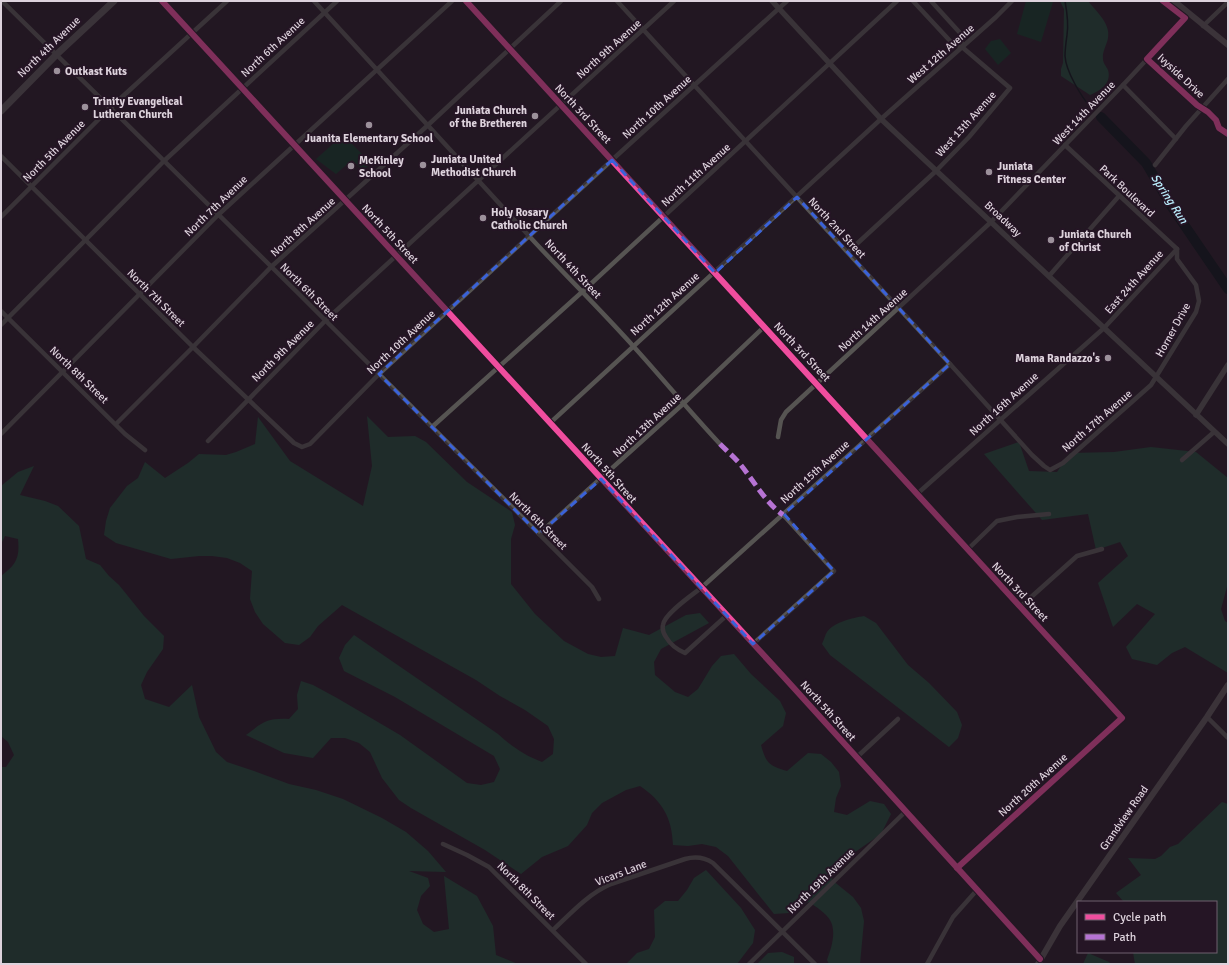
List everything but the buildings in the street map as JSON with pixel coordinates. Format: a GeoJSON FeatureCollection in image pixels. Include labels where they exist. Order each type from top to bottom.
{"type":"FeatureCollection","features":[{"type":"Feature","properties":{"kind":"main road","name":"North 4th Avenue"},"geometry":{"type":"LineString","coordinates":[[1,111],[56,55],[114,1]]}},
{"type":"Feature","properties":{"kind":"main road"},"geometry":{"type":"LineString","coordinates":[[1174,1],[1228,45]]}},
{"type":"Feature","properties":{"kind":"main road","name":"Grandview Road"},"geometry":{"type":"LineString","coordinates":[[1078,901],[1228,685]]}},
{"type":"Feature","properties":{"kind":"main road","name":"Grandview Road"},"geometry":{"type":"LineString","coordinates":[[1039,962],[1060,926],[1077,902]]}},
{"type":"Feature","properties":{"kind":"street","name":"North 6th Street"},"geometry":{"type":"LineString","coordinates":[[2,1],[540,534],[592,587],[599,599]]}},
{"type":"Feature","properties":{"kind":"street","name":"North 5th Street"},"geometry":{"type":"LineString","coordinates":[[162,1],[857,757],[905,812],[977,890],[1039,962]]}},
{"type":"Feature","properties":{"kind":"street","name":"North 5th Avenue"},"geometry":{"type":"LineString","coordinates":[[1,217],[110,108],[227,1]]}},
{"type":"Feature","properties":{"kind":"street","name":"North 4th Street"},"geometry":{"type":"LineString","coordinates":[[314,1],[427,126],[634,346],[683,404],[720,444]]}},
{"type":"Feature","properties":{"kind":"street","name":"North 6th Avenue"},"geometry":{"type":"LineString","coordinates":[[1,325],[164,161],[337,1]]}},
{"type":"Feature","properties":{"kind":"street","name":"North 7th Avenue"},"geometry":{"type":"LineString","coordinates":[[1,434],[218,215],[452,1]]}},
{"type":"Feature","properties":{"kind":"street","name":"North 3rd Street"},"geometry":{"type":"LineString","coordinates":[[466,1],[1122,718]]}},
{"type":"Feature","properties":{"kind":"street","name":"North 8th Avenue"},"geometry":{"type":"LineString","coordinates":[[116,424],[271,267],[427,126],[561,1]]}},
{"type":"Feature","properties":{"kind":"street","name":"North 2nd Street"},"geometry":{"type":"LineString","coordinates":[[617,1],[1032,455],[1044,466]]}},
{"type":"Feature","properties":{"kind":"street","name":"North 9th Avenue"},"geometry":{"type":"LineString","coordinates":[[208,441],[325,321],[674,1]]}},
{"type":"Feature","properties":{"kind":"street","name":"Broadway"},"geometry":{"type":"LineString","coordinates":[[772,1],[881,119],[1228,444]]}},
{"type":"Feature","properties":{"kind":"street","name":"North 10th Avenue"},"geometry":{"type":"LineString","coordinates":[[302,447],[310,444],[379,374],[787,1]]}},
{"type":"Feature","properties":{"kind":"street","name":"North 11th Avenue"},"geometry":{"type":"LineString","coordinates":[[432,428],[582,292],[897,1]]}},
{"type":"Feature","properties":{"kind":"street"},"geometry":{"type":"LineString","coordinates":[[914,1],[952,43],[962,46],[961,34],[931,1]]}},
{"type":"Feature","properties":{"kind":"street","name":"West 12th Avenue"},"geometry":{"type":"LineString","coordinates":[[881,119],[1012,1]]}},
{"type":"Feature","properties":{"kind":"street"},"geometry":{"type":"LineString","coordinates":[[1203,26],[1228,2]]}},
{"type":"Feature","properties":{"kind":"street","name":"West 14th Avenue"},"geometry":{"type":"LineString","coordinates":[[991,222],[1189,14]]}},
{"type":"Feature","properties":{"kind":"street","name":"West 13th Avenue"},"geometry":{"type":"LineString","coordinates":[[936,171],[969,136],[1010,88],[962,46]]}},
{"type":"Feature","properties":{"kind":"street","name":"Ivyside Drive"},"geometry":{"type":"LineString","coordinates":[[1147,58],[1202,108]]}},
{"type":"Feature","properties":{"kind":"street"},"geometry":{"type":"LineString","coordinates":[[1155,165],[1186,126],[1228,79]]}},
{"type":"Feature","properties":{"kind":"street"},"geometry":{"type":"LineString","coordinates":[[1123,85],[1176,139]]}},
{"type":"Feature","properties":{"kind":"street","name":"North 12th Avenue"},"geometry":{"type":"LineString","coordinates":[[550,422],[715,273],[881,119]]}},
{"type":"Feature","properties":{"kind":"street","name":"Park Boulevard"},"geometry":{"type":"LineString","coordinates":[[1065,145],[1177,249]]}},
{"type":"Feature","properties":{"kind":"street","name":"North 7th Street"},"geometry":{"type":"LineString","coordinates":[[1,156],[193,347],[294,443],[302,447]]}},
{"type":"Feature","properties":{"kind":"street"},"geometry":{"type":"LineString","coordinates":[[848,252],[936,171]]}},
{"type":"Feature","properties":{"kind":"street"},"geometry":{"type":"LineString","coordinates":[[1049,276],[1119,196]]}},
{"type":"Feature","properties":{"kind":"street","name":"North 14th Avenue"},"geometry":{"type":"LineString","coordinates":[[778,437],[781,420],[786,412],[899,309],[991,222]]}},
{"type":"Feature","properties":{"kind":"street","name":"East 24th Avenue"},"geometry":{"type":"LineString","coordinates":[[1104,328],[1177,249]]}},
{"type":"Feature","properties":{"kind":"street","name":"Horner Drive"},"geometry":{"type":"LineString","coordinates":[[1157,377],[1196,312],[1199,301],[1196,285],[1178,259],[1177,249]]}},
{"type":"Feature","properties":{"kind":"street","name":"North 8th Street"},"geometry":{"type":"LineString","coordinates":[[1,311],[125,434],[145,450]]}},
{"type":"Feature","properties":{"kind":"street","name":"North 13th Avenue"},"geometry":{"type":"LineString","coordinates":[[540,534],[683,404],[764,327]]}},
{"type":"Feature","properties":{"kind":"street","name":"North 16th Avenue"},"geometry":{"type":"LineString","coordinates":[[917,494],[1104,328]]}},
{"type":"Feature","properties":{"kind":"street","name":"North 15th Avenue"},"geometry":{"type":"LineString","coordinates":[[726,616],[685,653],[676,648],[668,640],[664,632],[663,624],[666,618],[678,606],[701,588],[950,364]]}},
{"type":"Feature","properties":{"kind":"street"},"geometry":{"type":"LineString","coordinates":[[1196,415],[1228,364]]}},
{"type":"Feature","properties":{"kind":"street","name":"North 17th Avenue"},"geometry":{"type":"LineString","coordinates":[[1044,466],[1050,470],[1063,462],[1151,385],[1157,377]]}},
{"type":"Feature","properties":{"kind":"street"},"geometry":{"type":"LineString","coordinates":[[1182,460],[1214,432]]}},
{"type":"Feature","properties":{"kind":"street"},"geometry":{"type":"LineString","coordinates":[[967,550],[997,521],[1017,517],[1049,514]]}},
{"type":"Feature","properties":{"kind":"street"},"geometry":{"type":"LineString","coordinates":[[753,644],[834,572],[783,515]]}},
{"type":"Feature","properties":{"kind":"street"},"geometry":{"type":"LineString","coordinates":[[1020,607],[1077,556],[1102,549]]}},
{"type":"Feature","properties":{"kind":"street"},"geometry":{"type":"LineString","coordinates":[[1207,717],[1228,738]]}},
{"type":"Feature","properties":{"kind":"street","name":"North 20th Avenue"},"geometry":{"type":"LineString","coordinates":[[957,868],[1122,718]]}},
{"type":"Feature","properties":{"kind":"street"},"geometry":{"type":"LineString","coordinates":[[857,757],[898,719]]}},
{"type":"Feature","properties":{"kind":"street","name":"North 19th Avenue"},"geometry":{"type":"LineString","coordinates":[[749,964],[905,812]]}},
{"type":"Feature","properties":{"kind":"street","name":"North 8th Street"},"geometry":{"type":"LineString","coordinates":[[443,844],[489,866],[586,964]]}},
{"type":"Feature","properties":{"kind":"street","name":"Vicars Lane"},"geometry":{"type":"LineString","coordinates":[[553,930],[589,896],[600,889],[694,857],[707,859],[713,863],[782,931]]}},
{"type":"Feature","properties":{"kind":"street"},"geometry":{"type":"LineString","coordinates":[[928,964],[953,917],[977,890]]}},
{"type":"Feature","properties":{"kind":"street"},"geometry":{"type":"LineString","coordinates":[[782,931],[815,964]]}},
{"type":"Feature","properties":{"kind":"highlighted area"},"geometry":{"type":"Polygon","coordinates":[[[612,160],[715,273],[797,197],[950,364],[784,514],[834,571],[753,644],[601,479],[539,534],[379,374],[612,160]]]}},
{"type":"Feature","properties":{"kind":"green space"},"geometry":{"type":"Polygon","coordinates":[[[1026,1],[1053,2],[1041,42],[1017,34],[1026,1]]]}},
{"type":"Feature","properties":{"kind":"green space"},"geometry":{"type":"Polygon","coordinates":[[[1060,1],[1088,1],[1102,18],[1107,28],[1108,38],[1103,56],[1109,75],[1107,83],[1101,89],[1090,95],[1061,76],[1063,63],[1064,9],[1060,1]]]}},
{"type":"Feature","properties":{"kind":"green space"},"geometry":{"type":"Polygon","coordinates":[[[1000,39],[1011,53],[998,65],[985,49],[991,41],[1000,39]]]}},
{"type":"Feature","properties":{"kind":"green space"},"geometry":{"type":"Polygon","coordinates":[[[343,135],[371,163],[363,170],[352,160],[336,174],[316,159],[343,135]]]}},
{"type":"Feature","properties":{"kind":"green space"},"geometry":{"type":"Polygon","coordinates":[[[367,416],[388,437],[415,436],[426,442],[467,482],[512,512],[515,525],[511,539],[511,584],[535,614],[564,641],[588,654],[601,657],[615,656],[623,628],[649,635],[686,615],[700,613],[709,623],[661,649],[654,662],[655,675],[675,692],[688,697],[698,689],[712,666],[721,656],[734,654],[751,674],[780,701],[786,713],[783,726],[761,745],[769,763],[787,771],[808,753],[821,754],[831,762],[839,772],[841,786],[836,798],[834,812],[847,815],[870,801],[884,804],[891,814],[881,834],[835,866],[832,880],[853,897],[861,908],[864,921],[860,964],[829,964],[827,960],[833,940],[832,925],[830,920],[821,910],[809,902],[800,905],[789,913],[774,914],[728,856],[716,847],[702,844],[688,846],[673,845],[671,826],[668,818],[660,804],[640,786],[626,790],[602,803],[592,813],[587,825],[568,846],[542,857],[521,874],[485,850],[399,800],[382,778],[370,752],[359,743],[345,738],[331,738],[313,758],[284,753],[246,735],[270,720],[289,719],[298,709],[297,695],[301,681],[313,685],[337,698],[400,735],[467,783],[481,785],[494,782],[500,769],[494,756],[395,697],[344,671],[339,658],[345,645],[354,635],[498,734],[524,754],[542,762],[553,754],[554,739],[548,726],[476,680],[342,605],[318,626],[310,637],[299,645],[285,643],[263,624],[255,612],[250,599],[252,571],[240,563],[227,558],[212,556],[171,559],[116,543],[104,535],[110,508],[127,486],[138,478],[145,462],[165,478],[199,454],[226,455],[236,452],[255,444],[258,417],[290,461],[363,506],[372,466],[367,416]]]}},
{"type":"Feature","properties":{"kind":"green space"},"geometry":{"type":"Polygon","coordinates":[[[1019,442],[1029,471],[1057,472],[1070,453],[1114,452],[1151,447],[1196,452],[1228,478],[1228,583],[1221,609],[1225,621],[1228,623],[1228,673],[1185,647],[1172,653],[1157,665],[1132,659],[1126,647],[1155,614],[1137,604],[1113,627],[1098,583],[1128,556],[1120,542],[1096,550],[1088,514],[1042,520],[984,454],[1019,442]]]}},
{"type":"Feature","properties":{"kind":"green space"},"geometry":{"type":"Polygon","coordinates":[[[34,466],[20,495],[58,506],[79,526],[86,559],[100,565],[119,585],[144,616],[164,636],[163,649],[147,672],[141,685],[145,699],[169,707],[192,685],[199,717],[216,752],[227,762],[289,784],[316,790],[343,799],[382,818],[406,832],[428,851],[446,872],[409,871],[428,878],[430,886],[421,896],[417,910],[423,924],[434,932],[449,929],[444,876],[477,896],[493,926],[496,955],[518,964],[1,964],[1,767],[6,767],[14,755],[8,742],[1,736],[1,576],[16,560],[18,539],[5,536],[1,544],[1,486],[18,472],[34,466]]]}},
{"type":"Feature","properties":{"kind":"green space"},"geometry":{"type":"Polygon","coordinates":[[[864,616],[876,623],[908,665],[929,683],[957,712],[962,725],[958,738],[949,747],[830,655],[822,644],[827,632],[834,626],[844,621],[864,616]]]}},
{"type":"Feature","properties":{"kind":"green space"},"geometry":{"type":"Polygon","coordinates":[[[1222,802],[1228,804],[1228,964],[1135,964],[1133,953],[1217,953],[1217,901],[1123,901],[1116,893],[1141,875],[1128,858],[1155,859],[1161,856],[1170,847],[1178,844],[1222,802]]]}},
{"type":"Feature","properties":{"kind":"green space"},"geometry":{"type":"Polygon","coordinates":[[[706,870],[741,908],[755,930],[753,943],[737,964],[626,964],[637,953],[649,949],[655,937],[654,910],[665,901],[678,901],[694,878],[706,870]]]}},
{"type":"Feature","properties":{"kind":"green space"},"geometry":{"type":"Polygon","coordinates":[[[782,952],[794,957],[794,964],[757,964],[768,953],[782,952]]]}},
{"type":"Feature","properties":{"kind":"green space"},"geometry":{"type":"Polygon","coordinates":[[[1088,953],[1109,962],[1111,964],[1083,964],[1088,953]]]}},
{"type":"Feature","properties":{"kind":"waterway","name":"Spring Run"},"geometry":{"type":"LineString","coordinates":[[1065,1],[1068,22],[1065,53],[1066,62],[1075,84],[1091,108]]}},
{"type":"Feature","properties":{"kind":"waterway","name":"Spring Run"},"geometry":{"type":"LineString","coordinates":[[1101,117],[1146,163],[1172,207],[1228,289]]}},
{"type":"Feature","properties":{"kind":"marked path"},"geometry":{"type":"LineString","coordinates":[[720,444],[733,456],[771,504],[783,515]]}},
{"type":"Feature","properties":{"kind":"cycle path"},"geometry":{"type":"LineString","coordinates":[[162,1],[782,675],[1040,959]]}},
{"type":"Feature","properties":{"kind":"cycle path"},"geometry":{"type":"LineString","coordinates":[[466,1],[1122,718],[957,868]]}},
{"type":"Feature","properties":{"kind":"cycle path"},"geometry":{"type":"LineString","coordinates":[[1163,1],[1185,18],[1147,59],[1197,105],[1208,112],[1216,120],[1219,128],[1228,134]]}},
{"type":"Feature","properties":{"kind":"place","name":"Outkast Kuts"},"geometry":{"type":"Point","coordinates":[57,71]}},
{"type":"Feature","properties":{"kind":"place","name":"Trinity Evangelical Lutheran Church"},"geometry":{"type":"Point","coordinates":[85,107]}},
{"type":"Feature","properties":{"kind":"place","name":"Juniata Church of the Bretheren"},"geometry":{"type":"Point","coordinates":[535,116]}},
{"type":"Feature","properties":{"kind":"place","name":"Juanita Elementary School"},"geometry":{"type":"Point","coordinates":[369,125]}},
{"type":"Feature","properties":{"kind":"place","name":"Juniata United Methodist Church"},"geometry":{"type":"Point","coordinates":[423,165]}},
{"type":"Feature","properties":{"kind":"place","name":"McKinley School"},"geometry":{"type":"Point","coordinates":[351,166]}},
{"type":"Feature","properties":{"kind":"place","name":"Juniata Fitness Center"},"geometry":{"type":"Point","coordinates":[989,172]}},
{"type":"Feature","properties":{"kind":"place","name":"Holy Rosary Catholic Church"},"geometry":{"type":"Point","coordinates":[483,218]}},
{"type":"Feature","properties":{"kind":"place","name":"Juniata Church of Christ"},"geometry":{"type":"Point","coordinates":[1051,240]}},
{"type":"Feature","properties":{"kind":"place","name":"Mama Randazzo's"},"geometry":{"type":"Point","coordinates":[1108,358]}}]}
